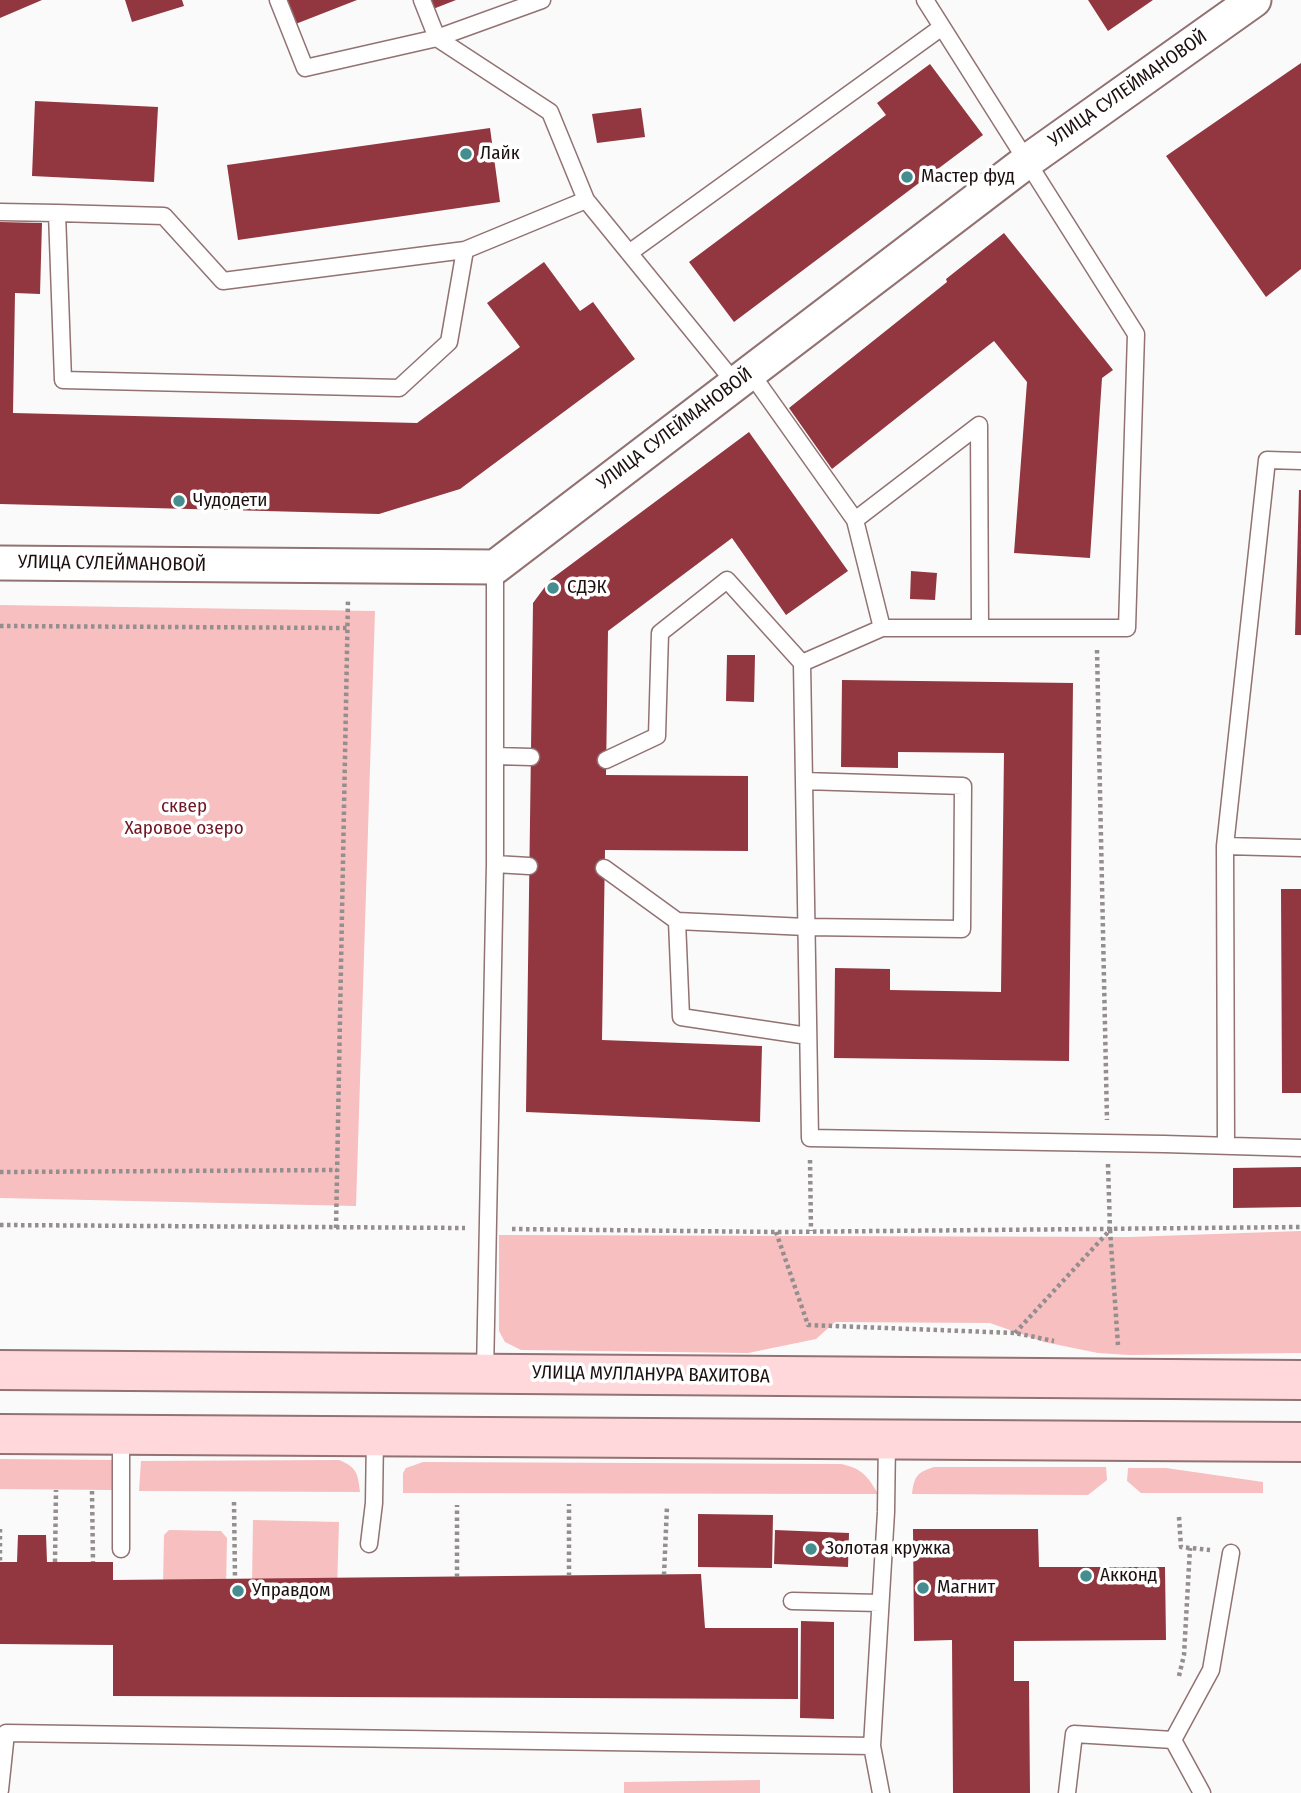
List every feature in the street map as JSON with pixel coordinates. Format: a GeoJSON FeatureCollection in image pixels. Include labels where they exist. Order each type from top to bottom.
{"type":"FeatureCollection","features":[{"type":"Feature","properties":{"kind":"main road","name":"УЛИЦА МУЛЛАНУРА ВАХИТОВА"},"geometry":{"type":"LineString","coordinates":[[0,1370],[1301,1380]]}},
{"type":"Feature","properties":{"kind":"main road"},"geometry":{"type":"LineString","coordinates":[[0,1434],[1301,1441]]}},
{"type":"Feature","properties":{"kind":"street","name":"УЛИЦА СУЛЕЙМАНОВОЙ"},"geometry":{"type":"LineString","coordinates":[[0,562],[495,567],[1026,162],[1254,0]]}},
{"type":"Feature","properties":{"kind":"lane"},"geometry":{"type":"LineString","coordinates":[[278,0],[305,68],[437,38],[542,0]]}},
{"type":"Feature","properties":{"kind":"lane"},"geometry":{"type":"LineString","coordinates":[[422,0],[437,38],[550,112],[586,200],[629,253],[742,377],[855,520],[882,628]]}},
{"type":"Feature","properties":{"kind":"lane"},"geometry":{"type":"LineString","coordinates":[[802,663],[882,628],[1127,628],[1136,334],[925,0]]}},
{"type":"Feature","properties":{"kind":"lane"},"geometry":{"type":"LineString","coordinates":[[629,253],[942,27]]}},
{"type":"Feature","properties":{"kind":"lane"},"geometry":{"type":"LineString","coordinates":[[0,212],[164,216],[223,281],[465,250],[586,200]]}},
{"type":"Feature","properties":{"kind":"lane"},"geometry":{"type":"LineString","coordinates":[[57,214],[63,380],[399,388],[449,342],[465,250]]}},
{"type":"Feature","properties":{"kind":"lane"},"geometry":{"type":"LineString","coordinates":[[855,520],[979,425],[980,628]]}},
{"type":"Feature","properties":{"kind":"lane"},"geometry":{"type":"LineString","coordinates":[[1226,1146],[1225,846],[1267,460],[1301,461]]}},
{"type":"Feature","properties":{"kind":"lane"},"geometry":{"type":"LineString","coordinates":[[485,1373],[495,864],[495,567]]}},
{"type":"Feature","properties":{"kind":"lane"},"geometry":{"type":"LineString","coordinates":[[606,760],[657,736],[660,633],[727,580],[802,663],[810,1138],[1301,1148]]}},
{"type":"Feature","properties":{"kind":"lane"},"geometry":{"type":"LineString","coordinates":[[495,756],[531,757]]}},
{"type":"Feature","properties":{"kind":"lane"},"geometry":{"type":"LineString","coordinates":[[604,868],[677,921],[806,927],[962,929],[963,786],[804,781]]}},
{"type":"Feature","properties":{"kind":"lane"},"geometry":{"type":"LineString","coordinates":[[1225,846],[1301,848]]}},
{"type":"Feature","properties":{"kind":"lane"},"geometry":{"type":"LineString","coordinates":[[495,864],[529,866]]}},
{"type":"Feature","properties":{"kind":"lane"},"geometry":{"type":"LineString","coordinates":[[677,921],[681,1017],[808,1036]]}},
{"type":"Feature","properties":{"kind":"lane"},"geometry":{"type":"LineString","coordinates":[[121,1435],[121,1549]]}},
{"type":"Feature","properties":{"kind":"lane"},"geometry":{"type":"LineString","coordinates":[[369,1544],[374,1503],[375,1436]]}},
{"type":"Feature","properties":{"kind":"lane"},"geometry":{"type":"LineString","coordinates":[[881,1793],[872,1746],[886,1512],[887,1438]]}},
{"type":"Feature","properties":{"kind":"lane"},"geometry":{"type":"LineString","coordinates":[[1172,1740],[1211,1670],[1231,1553]]}},
{"type":"Feature","properties":{"kind":"lane"},"geometry":{"type":"LineString","coordinates":[[792,1601],[880,1603]]}},
{"type":"Feature","properties":{"kind":"lane"},"geometry":{"type":"LineString","coordinates":[[0,1790],[6,1733],[872,1746]]}},
{"type":"Feature","properties":{"kind":"lane"},"geometry":{"type":"LineString","coordinates":[[1067,1793],[1074,1734],[1172,1740]]}},
{"type":"Feature","properties":{"kind":"lane"},"geometry":{"type":"LineString","coordinates":[[1172,1740],[1202,1793]]}},
{"type":"Feature","properties":{"kind":"path"},"geometry":{"type":"LineString","coordinates":[[336,1227],[348,566]]}},
{"type":"Feature","properties":{"kind":"path"},"geometry":{"type":"LineString","coordinates":[[0,626],[347,628]]}},
{"type":"Feature","properties":{"kind":"path"},"geometry":{"type":"LineString","coordinates":[[1096,628],[1107,1143],[1118,1355]]}},
{"type":"Feature","properties":{"kind":"path"},"geometry":{"type":"LineString","coordinates":[[810,1138],[811,1231]]}},
{"type":"Feature","properties":{"kind":"path"},"geometry":{"type":"LineString","coordinates":[[0,1172],[337,1170]]}},
{"type":"Feature","properties":{"kind":"path"},"geometry":{"type":"LineString","coordinates":[[0,1225],[776,1232],[1301,1227]]}},
{"type":"Feature","properties":{"kind":"path"},"geometry":{"type":"LineString","coordinates":[[1016,1333],[1110,1230]]}},
{"type":"Feature","properties":{"kind":"path"},"geometry":{"type":"LineString","coordinates":[[776,1232],[808,1325],[1016,1333],[1054,1341]]}},
{"type":"Feature","properties":{"kind":"path"},"geometry":{"type":"LineString","coordinates":[[55,1562],[56,1490]]}},
{"type":"Feature","properties":{"kind":"path"},"geometry":{"type":"LineString","coordinates":[[92,1491],[93,1562]]}},
{"type":"Feature","properties":{"kind":"path"},"geometry":{"type":"LineString","coordinates":[[234,1502],[235,1579]]}},
{"type":"Feature","properties":{"kind":"path"},"geometry":{"type":"LineString","coordinates":[[569,1504],[569,1576]]}},
{"type":"Feature","properties":{"kind":"path"},"geometry":{"type":"LineString","coordinates":[[457,1505],[457,1577]]}},
{"type":"Feature","properties":{"kind":"path"},"geometry":{"type":"LineString","coordinates":[[664,1575],[667,1506]]}},
{"type":"Feature","properties":{"kind":"path"},"geometry":{"type":"LineString","coordinates":[[1179,1517],[1181,1547],[1231,1553]]}},
{"type":"Feature","properties":{"kind":"path"},"geometry":{"type":"LineString","coordinates":[[0,1529],[1,1562]]}},
{"type":"Feature","properties":{"kind":"path"},"geometry":{"type":"LineString","coordinates":[[1178,1679],[1184,1655],[1190,1548]]}},
{"type":"Feature","properties":{"kind":"green space","name":"сквер Харовое озеро"},"geometry":{"type":"Polygon","coordinates":[[[0,605],[375,611],[356,1206],[0,1198],[0,605]]]}},
{"type":"Feature","properties":{"kind":"green space"},"geometry":{"type":"Polygon","coordinates":[[[1301,1231],[1301,1353],[1098,1353],[1044,1342],[990,1323],[835,1322],[816,1339],[748,1353],[521,1350],[505,1342],[499,1331],[499,1235],[1130,1237],[1301,1231]]]}},
{"type":"Feature","properties":{"kind":"green space"},"geometry":{"type":"Polygon","coordinates":[[[0,1459],[117,1460],[116,1490],[0,1489],[0,1459]]]}},
{"type":"Feature","properties":{"kind":"green space"},"geometry":{"type":"Polygon","coordinates":[[[339,1460],[350,1465],[356,1472],[360,1492],[139,1491],[141,1461],[339,1460]]]}},
{"type":"Feature","properties":{"kind":"green space"},"geometry":{"type":"Polygon","coordinates":[[[423,1462],[841,1464],[863,1474],[878,1494],[403,1493],[403,1473],[406,1468],[423,1462]]]}},
{"type":"Feature","properties":{"kind":"green space"},"geometry":{"type":"Polygon","coordinates":[[[934,1467],[1106,1467],[1107,1480],[1088,1495],[912,1494],[917,1476],[934,1467]]]}},
{"type":"Feature","properties":{"kind":"green space"},"geometry":{"type":"Polygon","coordinates":[[[1128,1468],[1166,1468],[1263,1482],[1263,1493],[1141,1493],[1127,1481],[1128,1468]]]}},
{"type":"Feature","properties":{"kind":"green space"},"geometry":{"type":"Polygon","coordinates":[[[253,1520],[339,1522],[337,1590],[252,1587],[253,1520]]]}},
{"type":"Feature","properties":{"kind":"green space"},"geometry":{"type":"Polygon","coordinates":[[[169,1530],[221,1531],[227,1538],[226,1588],[163,1588],[164,1535],[169,1530]]]}},
{"type":"Feature","properties":{"kind":"green space"},"geometry":{"type":"Polygon","coordinates":[[[760,1780],[760,1793],[624,1793],[624,1782],[760,1780]]]}},
{"type":"Feature","properties":{"kind":"building"},"geometry":{"type":"Polygon","coordinates":[[[0,0],[42,0],[0,18],[0,0]]]}},
{"type":"Feature","properties":{"kind":"building"},"geometry":{"type":"Polygon","coordinates":[[[125,0],[182,0],[184,6],[132,22],[125,0]]]}},
{"type":"Feature","properties":{"kind":"building"},"geometry":{"type":"Polygon","coordinates":[[[283,0],[357,0],[293,25],[283,0]]]}},
{"type":"Feature","properties":{"kind":"building"},"geometry":{"type":"Polygon","coordinates":[[[429,0],[456,0],[433,9],[429,0]]]}},
{"type":"Feature","properties":{"kind":"building"},"geometry":{"type":"Polygon","coordinates":[[[1088,0],[1153,0],[1108,31],[1088,0]]]}},
{"type":"Feature","properties":{"kind":"building"},"geometry":{"type":"Polygon","coordinates":[[[1301,63],[1301,269],[1266,297],[1166,156],[1301,63]]]}},
{"type":"Feature","properties":{"kind":"building"},"geometry":{"type":"Polygon","coordinates":[[[930,64],[983,135],[734,322],[689,262],[886,115],[877,103],[930,64]]]}},
{"type":"Feature","properties":{"kind":"building"},"geometry":{"type":"Polygon","coordinates":[[[35,101],[158,107],[154,182],[32,176],[35,101]]]}},
{"type":"Feature","properties":{"kind":"building"},"geometry":{"type":"Polygon","coordinates":[[[641,108],[645,137],[597,143],[592,114],[641,108]]]}},
{"type":"Feature","properties":{"kind":"building"},"geometry":{"type":"Polygon","coordinates":[[[490,128],[500,202],[238,240],[227,165],[490,128]]]}},
{"type":"Feature","properties":{"kind":"building"},"geometry":{"type":"Polygon","coordinates":[[[0,222],[42,223],[40,294],[15,293],[13,413],[417,423],[520,347],[487,303],[544,262],[580,311],[593,302],[635,359],[460,489],[379,514],[0,504],[0,222]]]}},
{"type":"Feature","properties":{"kind":"building"},"geometry":{"type":"Polygon","coordinates":[[[1004,233],[1113,370],[1102,378],[1090,558],[1014,553],[1027,382],[994,341],[832,469],[789,408],[1004,233]]]}},
{"type":"Feature","properties":{"kind":"building"},"geometry":{"type":"Polygon","coordinates":[[[749,432],[848,571],[786,615],[732,538],[608,631],[606,775],[748,776],[748,851],[605,850],[602,1040],[762,1046],[760,1122],[526,1112],[533,603],[550,580],[749,432]]]}},
{"type":"Feature","properties":{"kind":"building"},"geometry":{"type":"Polygon","coordinates":[[[1299,490],[1301,635],[1295,635],[1299,490]]]}},
{"type":"Feature","properties":{"kind":"building"},"geometry":{"type":"Polygon","coordinates":[[[911,571],[937,573],[935,600],[910,599],[911,571]]]}},
{"type":"Feature","properties":{"kind":"building"},"geometry":{"type":"Polygon","coordinates":[[[727,655],[755,655],[754,702],[726,701],[727,655]]]}},
{"type":"Feature","properties":{"kind":"building"},"geometry":{"type":"Polygon","coordinates":[[[842,680],[1073,683],[1069,1061],[834,1058],[835,968],[890,969],[890,990],[1001,992],[1004,753],[898,752],[898,768],[841,767],[842,680]]]}},
{"type":"Feature","properties":{"kind":"building"},"geometry":{"type":"Polygon","coordinates":[[[1281,889],[1301,889],[1301,1093],[1282,1093],[1281,889]]]}},
{"type":"Feature","properties":{"kind":"building"},"geometry":{"type":"Polygon","coordinates":[[[1301,1167],[1301,1207],[1233,1208],[1233,1168],[1301,1167]]]}},
{"type":"Feature","properties":{"kind":"building"},"geometry":{"type":"Polygon","coordinates":[[[698,1514],[773,1515],[772,1568],[698,1567],[698,1514]]]}},
{"type":"Feature","properties":{"kind":"building"},"geometry":{"type":"Polygon","coordinates":[[[913,1529],[1038,1529],[1039,1567],[1165,1567],[1166,1640],[1014,1641],[1014,1681],[1029,1681],[1030,1793],[953,1793],[952,1640],[914,1641],[913,1529]]]}},
{"type":"Feature","properties":{"kind":"building","name":"Золотая кружка"},"geometry":{"type":"Polygon","coordinates":[[[775,1530],[849,1533],[848,1567],[774,1564],[775,1530]]]}},
{"type":"Feature","properties":{"kind":"building"},"geometry":{"type":"Polygon","coordinates":[[[18,1535],[46,1535],[47,1562],[113,1562],[113,1580],[701,1574],[705,1628],[798,1628],[798,1699],[113,1696],[113,1645],[0,1644],[0,1562],[17,1562],[18,1535]]]}},
{"type":"Feature","properties":{"kind":"building"},"geometry":{"type":"Polygon","coordinates":[[[801,1621],[834,1622],[834,1719],[800,1718],[801,1621]]]}},
{"type":"Feature","properties":{"kind":"place","name":"Лайк"},"geometry":{"type":"Point","coordinates":[466,154]}},
{"type":"Feature","properties":{"kind":"place","name":"Мастер фуд"},"geometry":{"type":"Point","coordinates":[907,177]}},
{"type":"Feature","properties":{"kind":"place","name":"Чудодети"},"geometry":{"type":"Point","coordinates":[179,501]}},
{"type":"Feature","properties":{"kind":"place","name":"СДЭК"},"geometry":{"type":"Point","coordinates":[553,588]}},
{"type":"Feature","properties":{"kind":"place","name":"Золотая кружка"},"geometry":{"type":"Point","coordinates":[811,1549]}},
{"type":"Feature","properties":{"kind":"place","name":"Акконд"},"geometry":{"type":"Point","coordinates":[1086,1576]}},
{"type":"Feature","properties":{"kind":"place","name":"Магнит"},"geometry":{"type":"Point","coordinates":[923,1588]}},
{"type":"Feature","properties":{"kind":"place","name":"Управдом"},"geometry":{"type":"Point","coordinates":[238,1591]}}]}
